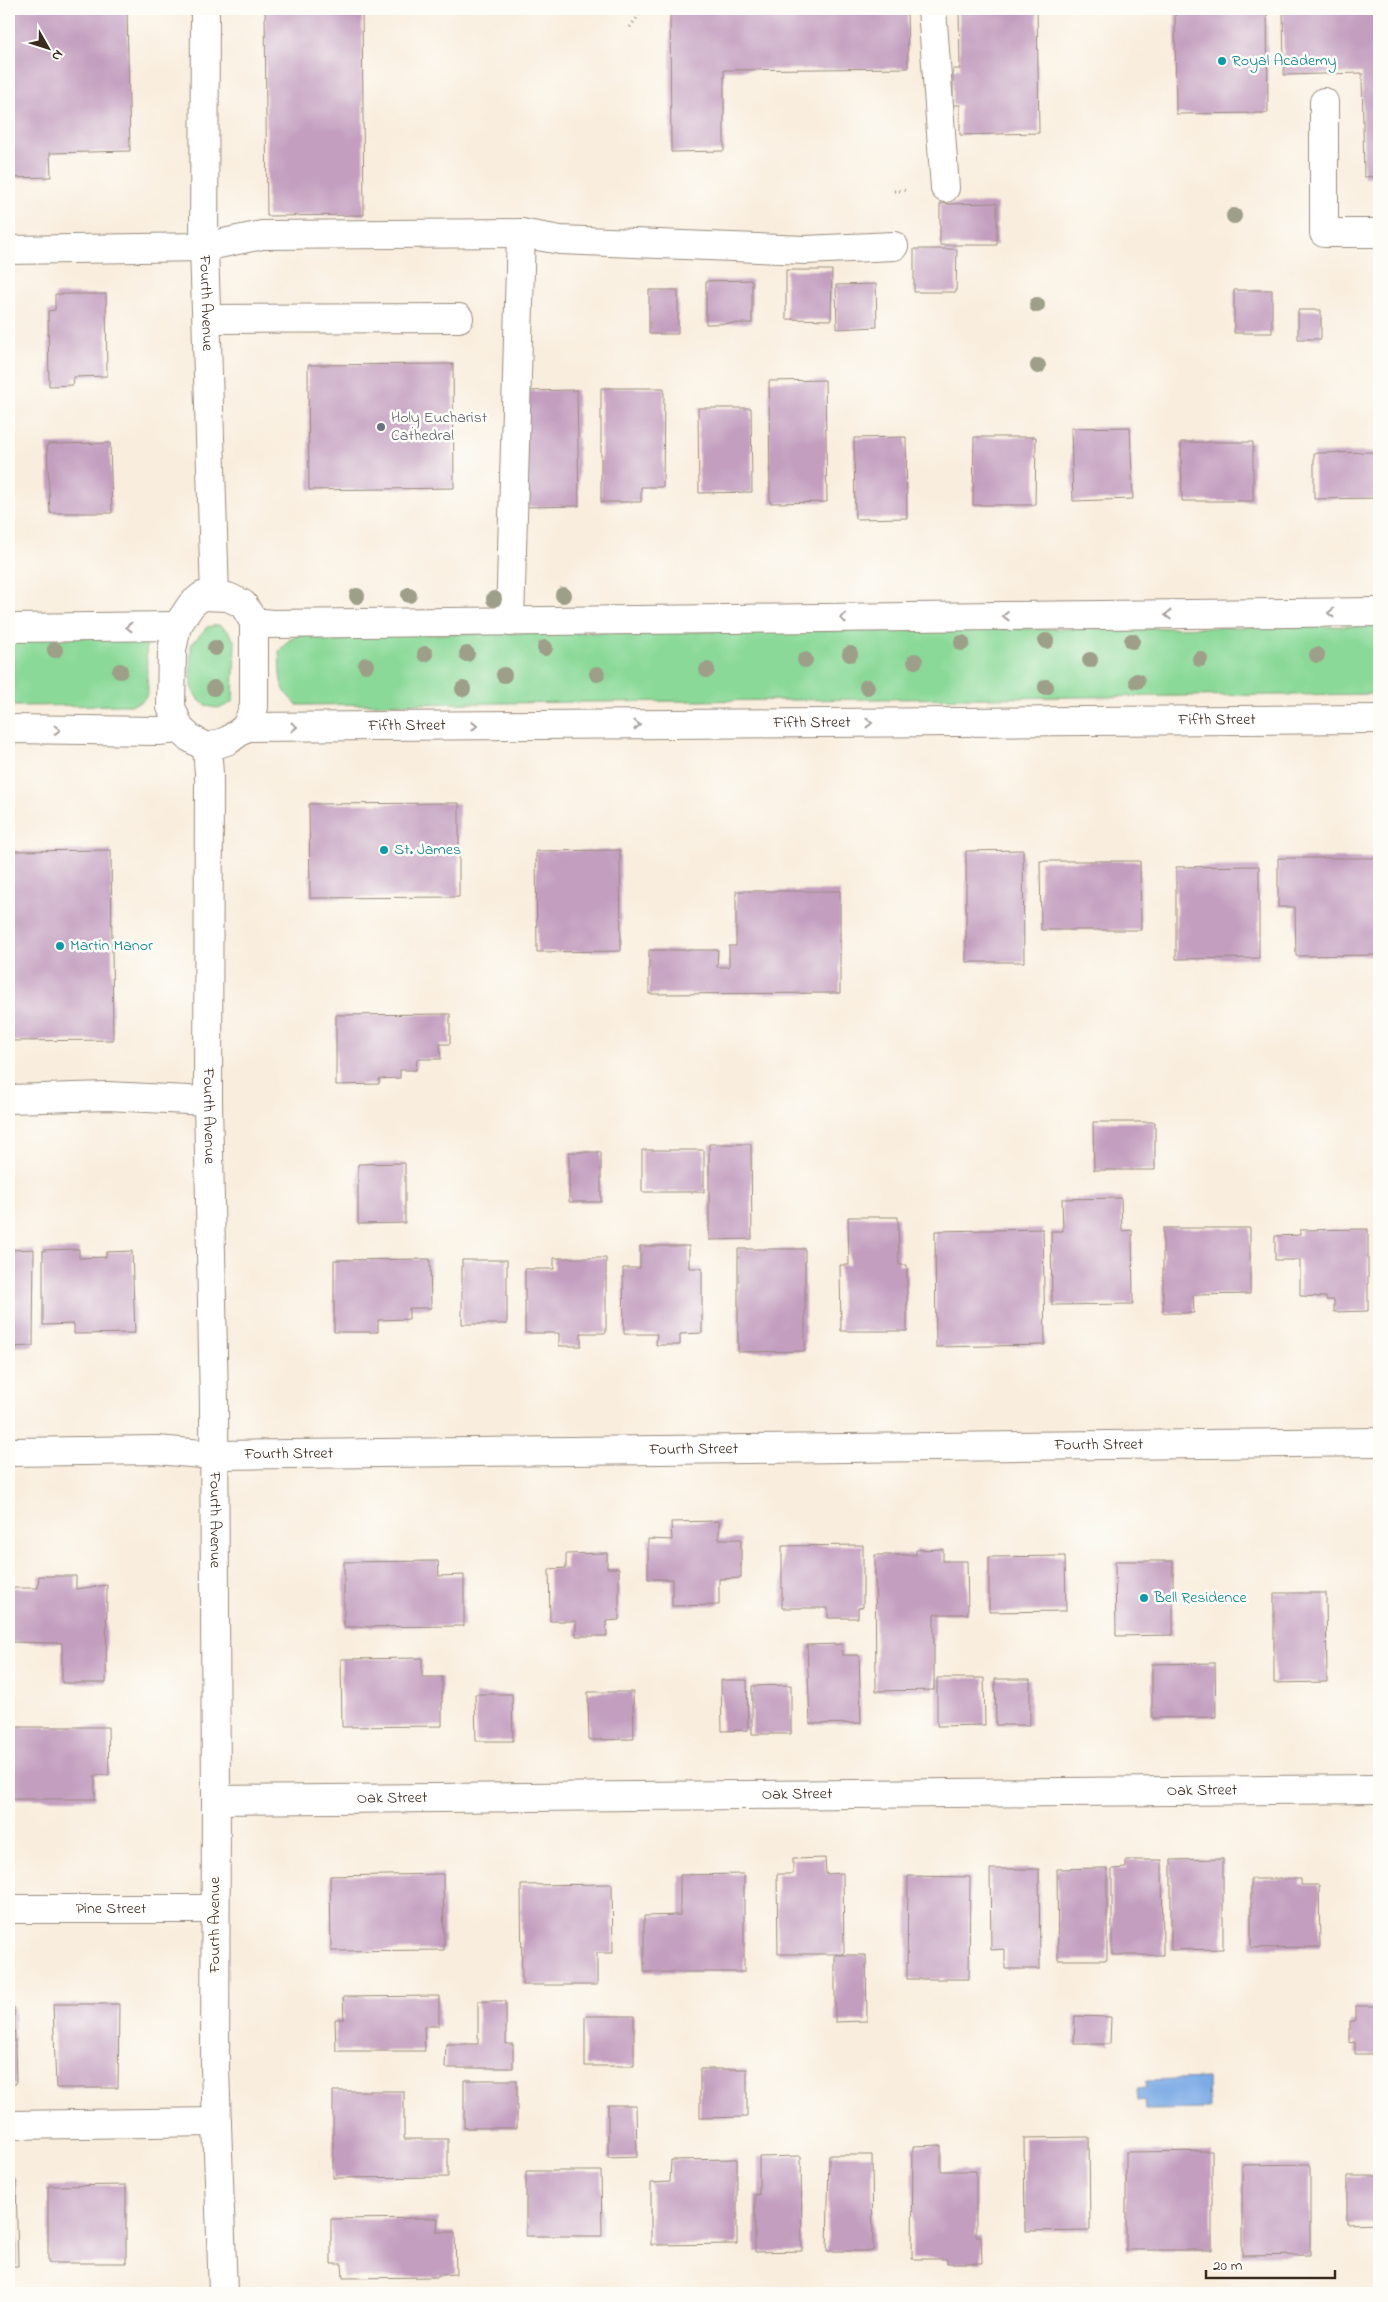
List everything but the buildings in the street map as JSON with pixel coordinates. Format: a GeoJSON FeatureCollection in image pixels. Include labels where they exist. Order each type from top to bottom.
{"type":"FeatureCollection","features":[{"type":"Feature","properties":{"kind":"street","name":"Fourth Avenue"},"geometry":{"type":"LineString","coordinates":[[205,9],[204,247],[215,596]]}},
{"type":"Feature","properties":{"kind":"street"},"geometry":{"type":"LineString","coordinates":[[932,9],[945,188]]}},
{"type":"Feature","properties":{"kind":"street"},"geometry":{"type":"LineString","coordinates":[[1324,102],[1324,233],[1379,233]]}},
{"type":"Feature","properties":{"kind":"street"},"geometry":{"type":"LineString","coordinates":[[510,622],[521,233]]}},
{"type":"Feature","properties":{"kind":"street"},"geometry":{"type":"LineString","coordinates":[[9,250],[204,247],[262,235],[521,233],[560,240],[805,250],[894,246]]}},
{"type":"Feature","properties":{"kind":"street"},"geometry":{"type":"LineString","coordinates":[[207,319],[459,318]]}},
{"type":"Feature","properties":{"kind":"street"},"geometry":{"type":"LineString","coordinates":[[202,596],[228,597],[242,604],[254,622],[254,707],[246,727],[229,740],[207,748],[190,738],[180,729],[172,707],[172,650],[178,626],[191,606],[202,596]]}},
{"type":"Feature","properties":{"kind":"street"},"geometry":{"type":"LineString","coordinates":[[254,622],[272,624],[510,622],[1379,612]]}},
{"type":"Feature","properties":{"kind":"street"},"geometry":{"type":"LineString","coordinates":[[9,628],[178,626]]}},
{"type":"Feature","properties":{"kind":"street","name":"Fifth Street"},"geometry":{"type":"LineString","coordinates":[[246,727],[1379,719]]}},
{"type":"Feature","properties":{"kind":"street"},"geometry":{"type":"LineString","coordinates":[[9,730],[158,731],[180,729]]}},
{"type":"Feature","properties":{"kind":"street","name":"Fourth Avenue"},"geometry":{"type":"LineString","coordinates":[[207,748],[209,773],[208,1101],[214,1404],[217,2122],[223,2293]]}},
{"type":"Feature","properties":{"kind":"street"},"geometry":{"type":"LineString","coordinates":[[9,1099],[107,1096],[208,1101]]}},
{"type":"Feature","properties":{"kind":"street","name":"Fourth Street"},"geometry":{"type":"LineString","coordinates":[[9,1452],[157,1450],[213,1455],[1379,1442]]}},
{"type":"Feature","properties":{"kind":"street","name":"Oak Street"},"geometry":{"type":"LineString","coordinates":[[216,1800],[1379,1789]]}},
{"type":"Feature","properties":{"kind":"street","name":"Pine Street"},"geometry":{"type":"LineString","coordinates":[[9,1909],[215,1909]]}},
{"type":"Feature","properties":{"kind":"street"},"geometry":{"type":"LineString","coordinates":[[9,2125],[217,2122]]}},
{"type":"Feature","properties":{"kind":"path"},"geometry":{"type":"LineString","coordinates":[[630,27],[644,9]]}},
{"type":"Feature","properties":{"kind":"green space"},"geometry":{"type":"Polygon","coordinates":[[[219,625],[228,631],[235,642],[233,701],[227,705],[215,708],[201,702],[193,688],[190,670],[191,645],[207,627],[219,625]]]}},
{"type":"Feature","properties":{"kind":"green space"},"geometry":{"type":"Polygon","coordinates":[[[1379,626],[1379,694],[297,705],[286,692],[281,681],[279,651],[289,640],[299,635],[1379,626]]]}},
{"type":"Feature","properties":{"kind":"green space"},"geometry":{"type":"Polygon","coordinates":[[[9,636],[138,637],[146,644],[148,694],[141,702],[132,705],[9,706],[9,636]]]}},
{"type":"Feature","properties":{"kind":"water"},"geometry":{"type":"Polygon","coordinates":[[[1208,2078],[1209,2109],[1146,2110],[1145,2100],[1138,2101],[1137,2089],[1146,2088],[1146,2080],[1208,2078]]]}},
{"type":"Feature","properties":{"kind":"place","name":"Royal Academy"},"geometry":{"type":"Point","coordinates":[1222,61]}},
{"type":"Feature","properties":{"kind":"place","name":"Holy Eucharist Cathedral"},"geometry":{"type":"Point","coordinates":[381,427]}},
{"type":"Feature","properties":{"kind":"place","name":"St. James"},"geometry":{"type":"Point","coordinates":[384,850]}},
{"type":"Feature","properties":{"kind":"place","name":"Martin Manor"},"geometry":{"type":"Point","coordinates":[60,946]}},
{"type":"Feature","properties":{"kind":"place","name":"Bell Residence"},"geometry":{"type":"Point","coordinates":[1144,1598]}}]}
